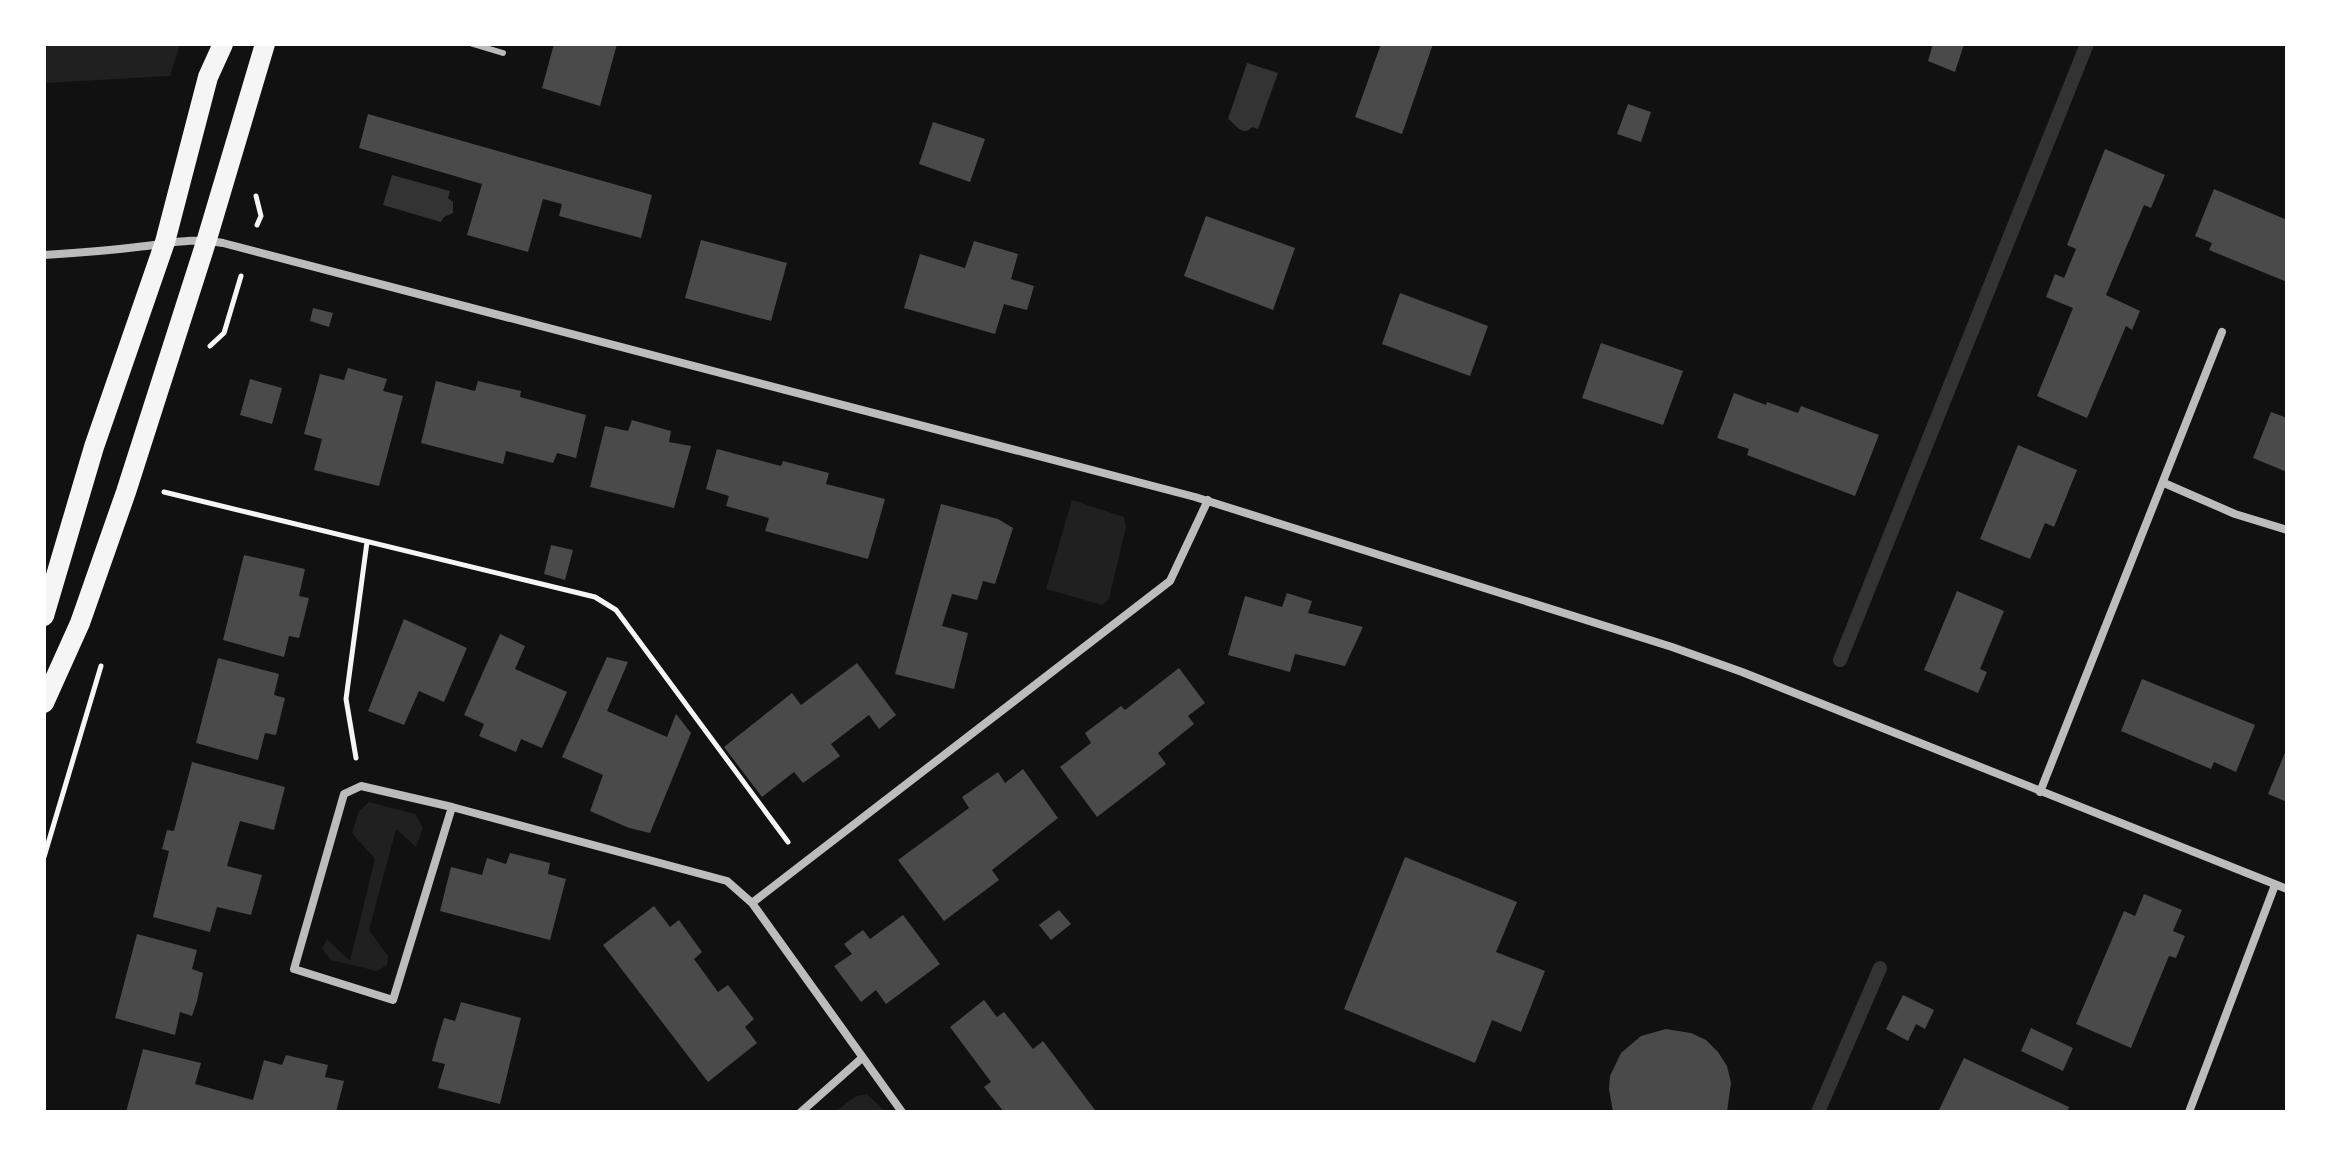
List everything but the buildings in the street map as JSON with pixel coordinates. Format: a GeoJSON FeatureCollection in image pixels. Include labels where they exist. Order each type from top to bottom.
{"type":"FeatureCollection","features":[{"type":"Feature","properties":{"kind":"main road"},"geometry":{"type":"LineString","coordinates":[[44,616],[94,447],[165,242],[208,77],[223,44]]}},
{"type":"Feature","properties":{"kind":"main road"},"geometry":{"type":"LineString","coordinates":[[44,703],[80,623],[126,492],[265,44]]}},
{"type":"Feature","properties":{"kind":"street"},"geometry":{"type":"LineString","coordinates":[[44,255],[207,239],[1208,500],[1742,672],[2287,889]]}},
{"type":"Feature","properties":{"kind":"street"},"geometry":{"type":"LineString","coordinates":[[2040,792],[2222,332]]}},
{"type":"Feature","properties":{"kind":"street"},"geometry":{"type":"LineString","coordinates":[[2164,483],[2235,514],[2287,530]]}},
{"type":"Feature","properties":{"kind":"street"},"geometry":{"type":"LineString","coordinates":[[752,903],[1170,581],[1208,500]]}},
{"type":"Feature","properties":{"kind":"street"},"geometry":{"type":"LineString","coordinates":[[452,807],[393,1000],[294,969],[344,794],[361,786],[452,807],[727,881],[752,903],[902,1112]]}},
{"type":"Feature","properties":{"kind":"street"},"geometry":{"type":"LineString","coordinates":[[2189,1112],[2275,885]]}},
{"type":"Feature","properties":{"kind":"street"},"geometry":{"type":"LineString","coordinates":[[801,1112],[862,1058]]}},
{"type":"Feature","properties":{"kind":"lane"},"geometry":{"type":"LineString","coordinates":[[473,44],[503,53]]}},
{"type":"Feature","properties":{"kind":"path"},"geometry":{"type":"LineString","coordinates":[[164,492],[595,597],[616,610],[791,846]]}},
{"type":"Feature","properties":{"kind":"path"},"geometry":{"type":"LineString","coordinates":[[361,786],[346,699],[367,542]]}},
{"type":"Feature","properties":{"kind":"shaded area"},"geometry":{"type":"Polygon","coordinates":[[[44,44],[180,44],[170,76],[44,83],[44,44]]]}},
{"type":"Feature","properties":{"kind":"shaded area"},"geometry":{"type":"Polygon","coordinates":[[[1247,63],[1278,73],[1258,129],[1252,127],[1245,131],[1228,119],[1247,63]]]}},
{"type":"Feature","properties":{"kind":"shaded area"},"geometry":{"type":"Polygon","coordinates":[[[392,175],[450,191],[448,198],[453,202],[453,213],[441,222],[383,205],[392,175]]]}},
{"type":"Feature","properties":{"kind":"shaded area"},"geometry":{"type":"Polygon","coordinates":[[[1072,500],[1124,517],[1126,527],[1109,599],[1102,605],[1046,589],[1072,500]]]}},
{"type":"Feature","properties":{"kind":"shaded area"},"geometry":{"type":"Polygon","coordinates":[[[369,802],[415,814],[423,828],[416,847],[396,829],[369,930],[388,956],[387,965],[377,971],[331,960],[322,949],[327,939],[350,961],[375,859],[352,833],[359,811],[369,802]]]}},
{"type":"Feature","properties":{"kind":"shaded area"},"geometry":{"type":"Polygon","coordinates":[[[867,1094],[886,1112],[835,1112],[856,1096],[867,1094]]]}},
{"type":"Feature","properties":{"kind":"waterway"},"geometry":{"type":"LineString","coordinates":[[1840,660],[2087,44]]}},
{"type":"Feature","properties":{"kind":"waterway"},"geometry":{"type":"LineString","coordinates":[[1818,1112],[1880,968]]}}]}
